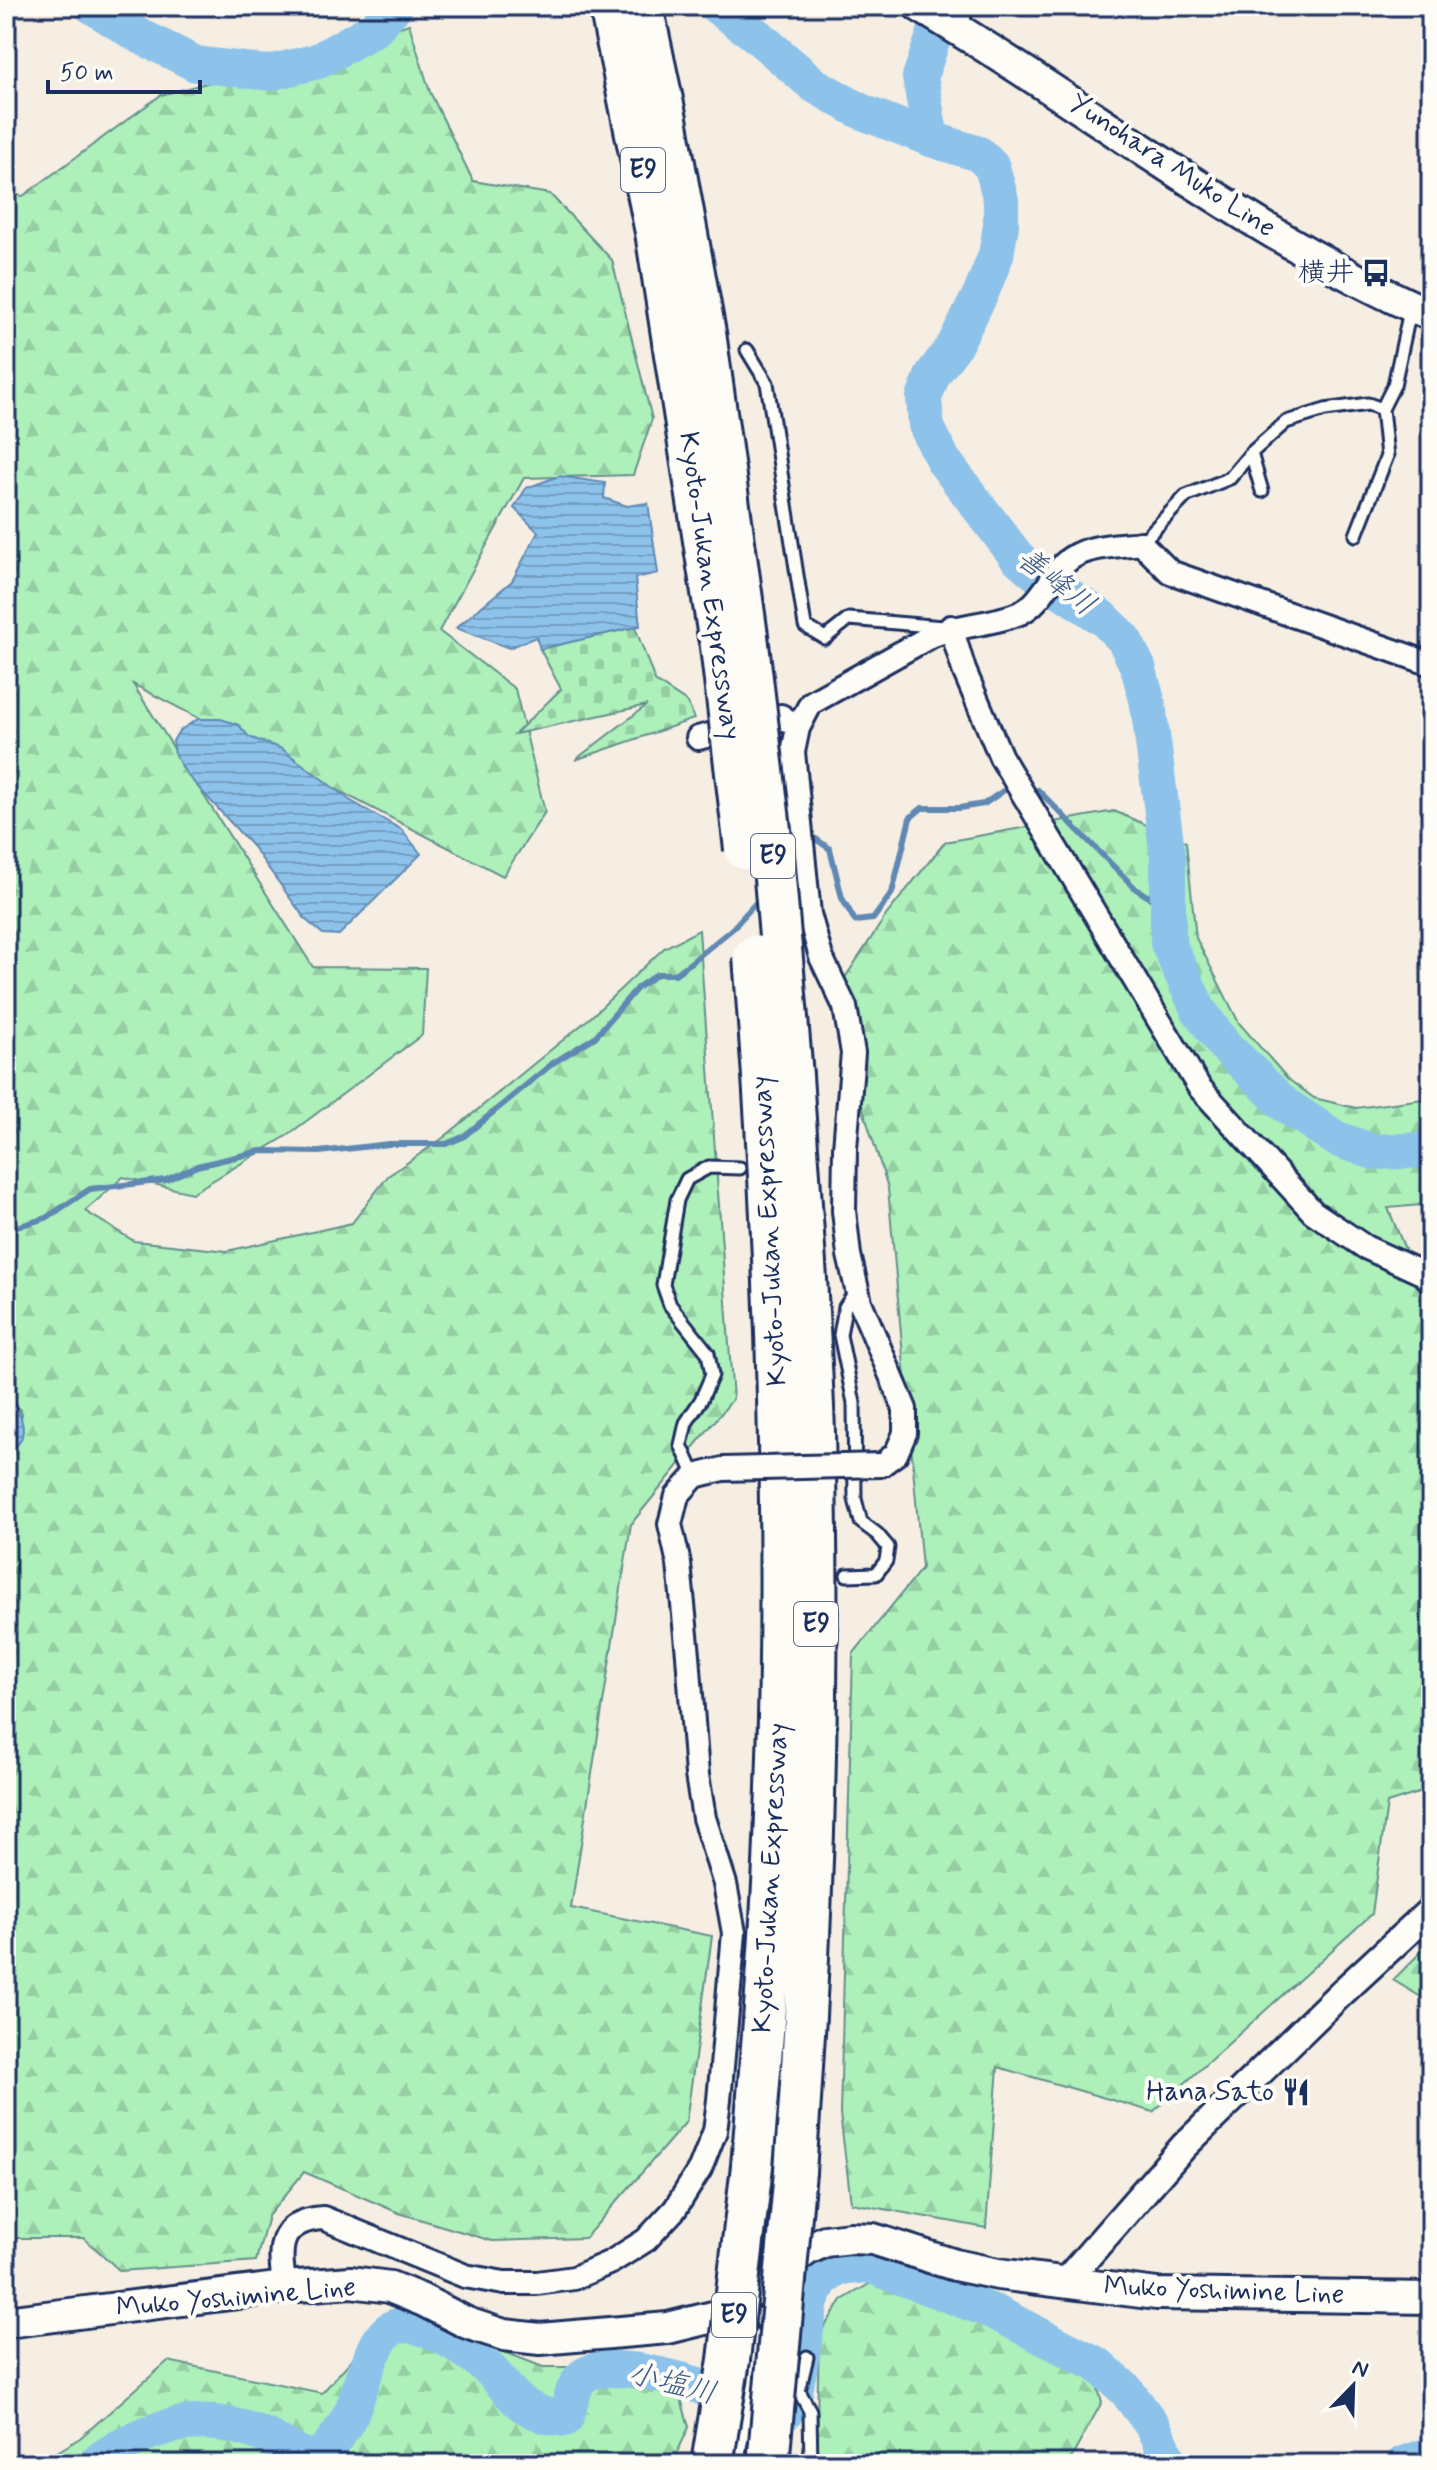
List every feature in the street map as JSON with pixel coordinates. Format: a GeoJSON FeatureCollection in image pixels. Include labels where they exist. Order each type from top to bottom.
{"type":"FeatureCollection","features":[{"type":"Feature","properties":{"kind":"highway","name":"Kyoto-Jukan Expressway"},"geometry":{"type":"LineString","coordinates":[[610,6],[656,232],[688,334]]}},
{"type":"Feature","properties":{"kind":"highway","name":"Kyoto-Jukan Expressway"},"geometry":{"type":"LineString","coordinates":[[642,6],[666,119],[688,334],[733,637],[746,857],[777,1076],[812,1386],[816,1561],[809,1938],[795,2172],[740,2456]]}},
{"type":"Feature","properties":{"kind":"highway","name":"Kyoto-Jukan Expressway"},"geometry":{"type":"LineString","coordinates":[[740,2456],[729,2360],[752,2166],[770,1945],[780,1682],[777,1076]]}},
{"type":"Feature","properties":{"kind":"main road","name":"Yunohara Muko Line"},"geometry":{"type":"LineString","coordinates":[[919,6],[959,17],[1259,224],[1334,268],[1421,311]]}},
{"type":"Feature","properties":{"kind":"main road","name":"Muko Yoshimine Line"},"geometry":{"type":"LineString","coordinates":[[6,2322],[285,2287],[351,2282],[390,2287],[467,2323],[504,2335],[540,2339],[668,2328],[717,2316],[806,2250],[825,2241],[850,2238],[873,2239],[955,2265],[998,2274],[1157,2294],[1431,2298]]}},
{"type":"Feature","properties":{"kind":"street"},"geometry":{"type":"LineString","coordinates":[[285,2287],[281,2249],[286,2236],[295,2224],[323,2218],[465,2276],[504,2283],[574,2278],[611,2262],[646,2240],[675,2209],[700,2169],[715,2131],[734,1933],[725,1884],[704,1818],[697,1775],[679,1564],[670,1524],[677,1496],[695,1476],[723,1469],[881,1465],[896,1454],[905,1433],[905,1409],[857,1289],[849,1255],[844,1211],[845,1148],[853,1053],[845,1007],[821,957],[809,914],[793,752],[798,728],[811,703],[951,627],[1022,612],[1040,596],[1066,562],[1078,553],[1141,543],[1170,572],[1431,664]]}},
{"type":"Feature","properties":{"kind":"street"},"geometry":{"type":"LineString","coordinates":[[951,627],[964,670],[1001,757],[1199,1087],[1313,1212],[1365,1247],[1424,1274],[1431,1282]]}},
{"type":"Feature","properties":{"kind":"street"},"geometry":{"type":"LineString","coordinates":[[698,738],[781,716],[798,728]]}},
{"type":"Feature","properties":{"kind":"street"},"geometry":{"type":"LineString","coordinates":[[1065,2282],[1184,2146],[1431,1910]]}},
{"type":"Feature","properties":{"kind":"lane"},"geometry":{"type":"LineString","coordinates":[[1356,535],[1387,456],[1382,409],[1421,311]]}},
{"type":"Feature","properties":{"kind":"lane"},"geometry":{"type":"LineString","coordinates":[[747,350],[767,383],[805,626],[825,638],[849,619],[951,627]]}},
{"type":"Feature","properties":{"kind":"lane"},"geometry":{"type":"LineString","coordinates":[[1141,543],[1186,496],[1230,478],[1251,453],[1286,422],[1325,410],[1368,404],[1382,409]]}},
{"type":"Feature","properties":{"kind":"lane"},"geometry":{"type":"LineString","coordinates":[[1251,453],[1262,491]]}},
{"type":"Feature","properties":{"kind":"lane"},"geometry":{"type":"LineString","coordinates":[[695,1476],[681,1445],[686,1423],[712,1375],[708,1353],[670,1305],[663,1285],[677,1200],[687,1179],[709,1167],[740,1168]]}},
{"type":"Feature","properties":{"kind":"lane"},"geometry":{"type":"LineString","coordinates":[[847,1575],[876,1574],[886,1561],[888,1547],[861,1522],[855,1499],[854,1403],[840,1335],[845,1307],[857,1289]]}},
{"type":"Feature","properties":{"kind":"lane"},"geometry":{"type":"LineString","coordinates":[[737,2303],[752,2332],[757,2357],[754,2389],[740,2456],[737,2453],[741,2464]]}},
{"type":"Feature","properties":{"kind":"lane"},"geometry":{"type":"LineString","coordinates":[[807,2357],[799,2391],[810,2411],[811,2464]]}},
{"type":"Feature","properties":{"kind":"green space"},"geometry":{"type":"Polygon","coordinates":[[[409,24],[430,92],[473,181],[550,194],[612,260],[652,419],[633,475],[524,478],[439,631],[515,689],[545,812],[503,876],[133,684],[313,967],[426,968],[422,1035],[285,1137],[192,1193],[123,1177],[85,1211],[134,1241],[227,1251],[352,1223],[388,1176],[443,1138],[591,1017],[664,948],[699,930],[733,1399],[631,1524],[571,1908],[712,1936],[686,2122],[585,2238],[492,2241],[399,2213],[304,2172],[268,2216],[256,2261],[120,2271],[84,2238],[6,2238],[6,1453],[14,1449],[22,1414],[6,1387],[6,193],[23,196],[161,95],[302,58],[409,24]]]}},
{"type":"Feature","properties":{"kind":"green space"},"geometry":{"type":"Polygon","coordinates":[[[635,627],[655,681],[688,703],[694,719],[575,760],[647,705],[515,734],[561,689],[540,649],[635,627]]]}},
{"type":"Feature","properties":{"kind":"green space"},"geometry":{"type":"Polygon","coordinates":[[[1114,811],[1186,842],[1196,938],[1239,1023],[1288,1079],[1314,1098],[1356,1108],[1431,1098],[1431,1204],[1388,1208],[1431,1312],[1431,1789],[1387,1803],[1372,1914],[1153,2112],[998,2067],[986,2228],[851,2203],[840,2114],[853,1654],[922,1568],[888,1188],[829,1002],[887,914],[945,842],[1114,811]]]}},
{"type":"Feature","properties":{"kind":"green space"},"geometry":{"type":"Polygon","coordinates":[[[1431,1942],[1431,2003],[1393,1980],[1431,1942]]]}},
{"type":"Feature","properties":{"kind":"green space"},"geometry":{"type":"Polygon","coordinates":[[[871,2283],[987,2304],[1087,2352],[1102,2402],[1068,2464],[816,2464],[819,2335],[842,2300],[871,2283]]]}},
{"type":"Feature","properties":{"kind":"green space"},"geometry":{"type":"Polygon","coordinates":[[[396,2310],[543,2367],[672,2367],[689,2427],[672,2464],[38,2464],[80,2438],[168,2361],[322,2393],[396,2310]]]}},
{"type":"Feature","properties":{"kind":"water"},"geometry":{"type":"Polygon","coordinates":[[[559,476],[605,483],[604,498],[627,506],[648,503],[658,573],[635,578],[640,626],[540,649],[536,637],[509,648],[456,628],[512,581],[538,532],[514,508],[526,488],[559,476]]]}},
{"type":"Feature","properties":{"kind":"water"},"geometry":{"type":"Polygon","coordinates":[[[198,719],[221,719],[239,725],[249,737],[282,749],[351,801],[402,830],[421,854],[339,935],[323,934],[306,920],[253,847],[187,775],[175,755],[173,741],[179,731],[198,719]]]}},
{"type":"Feature","properties":{"kind":"water"},"geometry":{"type":"Polygon","coordinates":[[[6,1387],[23,1431],[15,1447],[6,1453],[6,1387]]]}},
{"type":"Feature","properties":{"kind":"waterway","name":"善峰川"},"geometry":{"type":"LineString","coordinates":[[92,6],[138,35],[196,64],[269,73],[318,61],[374,29],[395,6]]}},
{"type":"Feature","properties":{"kind":"waterway","name":"善峰川"},"geometry":{"type":"LineString","coordinates":[[716,6],[756,35],[814,85],[860,111],[979,154],[992,167],[1001,200],[996,255],[954,346],[933,374],[924,398],[926,425],[943,460],[1017,557],[1039,576],[1104,619],[1124,639],[1138,667],[1148,704],[1168,858],[1168,943],[1198,1009],[1224,1045],[1285,1105],[1337,1139],[1374,1152],[1431,1150]]}},
{"type":"Feature","properties":{"kind":"waterway"},"geometry":{"type":"LineString","coordinates":[[931,139],[920,77],[944,6]]}},
{"type":"Feature","properties":{"kind":"waterway"},"geometry":{"type":"LineString","coordinates":[[1038,790],[1136,889],[1166,908]]}},
{"type":"Feature","properties":{"kind":"waterway"},"geometry":{"type":"LineString","coordinates":[[808,847],[816,839],[830,849],[842,898],[855,921],[873,919],[892,893],[910,818],[922,808],[984,804],[1003,791]]}},
{"type":"Feature","properties":{"kind":"waterway"},"geometry":{"type":"LineString","coordinates":[[6,1230],[46,1218],[90,1189],[166,1180],[197,1166],[261,1151],[319,1152],[389,1144],[446,1144],[463,1137],[553,1063],[595,1037],[637,988],[657,974],[675,974],[689,964],[732,929],[762,896]]}},
{"type":"Feature","properties":{"kind":"waterway","name":"小塩川"},"geometry":{"type":"LineString","coordinates":[[94,2464],[134,2439],[175,2425],[196,2422],[240,2427],[304,2455],[319,2458],[348,2419],[383,2336],[400,2326],[427,2330],[457,2345],[491,2371],[520,2402],[550,2417],[565,2419],[581,2378],[605,2369],[623,2369],[679,2380],[760,2414],[775,2417],[785,2413],[795,2392],[811,2301],[821,2280],[838,2268],[868,2265],[994,2312],[1098,2365],[1126,2390],[1152,2425],[1171,2464]]}},
{"type":"Feature","properties":{"kind":"waterway","name":"小塩川"},"geometry":{"type":"LineString","coordinates":[[1403,2464],[1431,2454]]}},
{"type":"Feature","properties":{"kind":"place","name":"横井"},"geometry":{"type":"Point","coordinates":[1376,273]}},
{"type":"Feature","properties":{"kind":"place","name":"Hana Sato"},"geometry":{"type":"Point","coordinates":[1296,2092]}}]}
